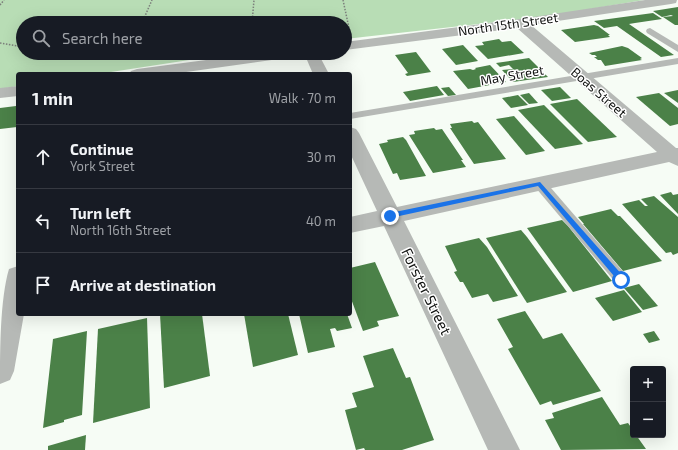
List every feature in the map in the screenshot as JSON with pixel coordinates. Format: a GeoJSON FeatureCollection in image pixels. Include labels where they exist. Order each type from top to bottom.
{"type":"FeatureCollection","features":[{"type":"Feature","properties":{"kind":"street","name":"North 15th Street"},"geometry":{"type":"LineString","coordinates":[[352,45],[520,23],[670,0]]}},
{"type":"Feature","properties":{"kind":"street","name":"Boas Street"},"geometry":{"type":"LineString","coordinates":[[520,23],[676,156]]}},
{"type":"Feature","properties":{"kind":"street"},"geometry":{"type":"LineString","coordinates":[[152,72],[241,60]]}},
{"type":"Feature","properties":{"kind":"street"},"geometry":{"type":"LineString","coordinates":[[314,60],[320,72]]}},
{"type":"Feature","properties":{"kind":"street"},"geometry":{"type":"LineString","coordinates":[[0,93],[16,91]]}},
{"type":"Feature","properties":{"kind":"street","name":"Forster Street"},"geometry":{"type":"LineString","coordinates":[[352,137],[504,450]]}},
{"type":"Feature","properties":{"kind":"street"},"geometry":{"type":"LineString","coordinates":[[352,224],[676,156]]}},
{"type":"Feature","properties":{"kind":"street"},"geometry":{"type":"LineString","coordinates":[[0,371],[12,292]]}},
{"type":"Feature","properties":{"kind":"lane"},"geometry":{"type":"LineString","coordinates":[[650,31],[678,49]]}},
{"type":"Feature","properties":{"kind":"lane","name":"May Street"},"geometry":{"type":"LineString","coordinates":[[352,116],[678,61]]}},
{"type":"Feature","properties":{"kind":"lane"},"geometry":{"type":"LineString","coordinates":[[540,184],[621,280]]}},
{"type":"Feature","properties":{"kind":"path"},"geometry":{"type":"LineString","coordinates":[[0,5],[4,0]]}},
{"type":"Feature","properties":{"kind":"path"},"geometry":{"type":"LineString","coordinates":[[145,16],[152,0]]}},
{"type":"Feature","properties":{"kind":"path"},"geometry":{"type":"LineString","coordinates":[[253,16],[254,0]]}},
{"type":"Feature","properties":{"kind":"path"},"geometry":{"type":"LineString","coordinates":[[343,0],[347,16]]}},
{"type":"Feature","properties":{"kind":"path"},"geometry":{"type":"LineString","coordinates":[[0,43],[16,45]]}},
{"type":"Feature","properties":{"kind":"green space"},"geometry":{"type":"Polygon","coordinates":[[[0,0],[644,0],[542,17],[352,38],[352,16],[16,16],[16,60],[189,60],[111,72],[16,72],[16,86],[0,89],[0,0]]]}},
{"type":"Feature","properties":{"kind":"building"},"geometry":{"type":"Polygon","coordinates":[[[678,7],[678,25],[675,25],[663,17],[673,16],[662,17],[653,11],[678,7]]]}},
{"type":"Feature","properties":{"kind":"building"},"geometry":{"type":"Polygon","coordinates":[[[653,13],[662,19],[629,24],[674,55],[661,57],[617,26],[604,28],[594,21],[653,13]]]}},
{"type":"Feature","properties":{"kind":"building"},"geometry":{"type":"Polygon","coordinates":[[[594,25],[598,26],[610,35],[608,35],[610,37],[575,42],[561,30],[594,25]]]}},
{"type":"Feature","properties":{"kind":"building"},"geometry":{"type":"Polygon","coordinates":[[[499,39],[502,42],[511,41],[524,53],[488,59],[475,46],[484,45],[482,42],[499,39]]]}},
{"type":"Feature","properties":{"kind":"building"},"geometry":{"type":"Polygon","coordinates":[[[463,45],[478,61],[456,65],[442,49],[463,45]]]}},
{"type":"Feature","properties":{"kind":"building"},"geometry":{"type":"Polygon","coordinates":[[[622,46],[628,48],[642,58],[640,59],[642,60],[605,66],[601,60],[594,57],[597,57],[595,55],[589,53],[622,46]]]}},
{"type":"Feature","properties":{"kind":"building"},"geometry":{"type":"Polygon","coordinates":[[[416,52],[431,72],[407,76],[405,74],[408,73],[395,55],[416,52]]]}},
{"type":"Feature","properties":{"kind":"building"},"geometry":{"type":"Polygon","coordinates":[[[529,58],[548,77],[513,82],[502,70],[513,69],[509,65],[500,67],[496,63],[529,58]]]}},
{"type":"Feature","properties":{"kind":"building"},"geometry":{"type":"Polygon","coordinates":[[[490,65],[506,82],[468,89],[453,71],[473,70],[476,69],[475,68],[490,65]]]}},
{"type":"Feature","properties":{"kind":"building"},"geometry":{"type":"Polygon","coordinates":[[[437,86],[444,95],[410,101],[403,92],[437,86]]]}},
{"type":"Feature","properties":{"kind":"building"},"geometry":{"type":"Polygon","coordinates":[[[449,87],[456,95],[448,96],[441,88],[449,87]]]}},
{"type":"Feature","properties":{"kind":"building"},"geometry":{"type":"Polygon","coordinates":[[[560,87],[571,98],[552,101],[541,90],[560,87]]]}},
{"type":"Feature","properties":{"kind":"building"},"geometry":{"type":"Polygon","coordinates":[[[678,90],[678,103],[664,93],[673,91],[678,90]]]}},
{"type":"Feature","properties":{"kind":"building"},"geometry":{"type":"Polygon","coordinates":[[[529,93],[538,103],[529,104],[520,95],[529,93]]]}},
{"type":"Feature","properties":{"kind":"building"},"geometry":{"type":"Polygon","coordinates":[[[659,93],[678,108],[678,124],[670,126],[636,97],[659,93]]]}},
{"type":"Feature","properties":{"kind":"building"},"geometry":{"type":"Polygon","coordinates":[[[518,95],[528,105],[511,108],[502,98],[518,95]]]}},
{"type":"Feature","properties":{"kind":"building"},"geometry":{"type":"Polygon","coordinates":[[[577,99],[617,137],[588,142],[550,104],[577,99]]]}},
{"type":"Feature","properties":{"kind":"building"},"geometry":{"type":"Polygon","coordinates":[[[544,105],[583,144],[555,149],[518,110],[544,105]]]}},
{"type":"Feature","properties":{"kind":"building"},"geometry":{"type":"Polygon","coordinates":[[[16,106],[16,127],[0,129],[0,108],[16,106]]]}},
{"type":"Feature","properties":{"kind":"building"},"geometry":{"type":"Polygon","coordinates":[[[514,116],[545,151],[526,155],[496,119],[514,116]]]}},
{"type":"Feature","properties":{"kind":"building"},"geometry":{"type":"Polygon","coordinates":[[[472,121],[474,123],[478,122],[506,159],[474,164],[450,128],[452,128],[450,124],[472,121]]]}},
{"type":"Feature","properties":{"kind":"building"},"geometry":{"type":"Polygon","coordinates":[[[434,128],[436,130],[442,129],[463,160],[461,160],[466,167],[433,173],[409,135],[415,134],[414,131],[434,128]]]}},
{"type":"Feature","properties":{"kind":"building"},"geometry":{"type":"Polygon","coordinates":[[[403,137],[426,176],[400,180],[397,173],[393,174],[379,144],[388,142],[387,140],[403,137]]]}},
{"type":"Feature","properties":{"kind":"building"},"geometry":{"type":"Polygon","coordinates":[[[671,192],[673,195],[678,194],[678,214],[660,195],[671,192]]]}},
{"type":"Feature","properties":{"kind":"building"},"geometry":{"type":"Polygon","coordinates":[[[654,196],[678,217],[678,253],[673,255],[671,252],[666,253],[622,204],[639,200],[645,206],[648,206],[641,199],[654,196]]]}},
{"type":"Feature","properties":{"kind":"building"},"geometry":{"type":"Polygon","coordinates":[[[611,209],[618,216],[620,216],[662,261],[623,271],[578,217],[611,209]]]}},
{"type":"Feature","properties":{"kind":"building"},"geometry":{"type":"Polygon","coordinates":[[[562,220],[612,281],[573,292],[527,228],[562,220]]]}},
{"type":"Feature","properties":{"kind":"building"},"geometry":{"type":"Polygon","coordinates":[[[521,230],[567,292],[527,303],[486,238],[521,230]]]}},
{"type":"Feature","properties":{"kind":"building"},"geometry":{"type":"Polygon","coordinates":[[[479,238],[487,247],[518,296],[493,302],[488,294],[472,298],[463,282],[460,282],[454,272],[457,271],[445,246],[479,238]]]}},
{"type":"Feature","properties":{"kind":"building"},"geometry":{"type":"Polygon","coordinates":[[[375,262],[399,316],[377,321],[379,326],[363,331],[352,301],[352,268],[375,262]]]}},
{"type":"Feature","properties":{"kind":"building"},"geometry":{"type":"Polygon","coordinates":[[[639,284],[658,306],[643,310],[624,288],[639,284]]]}},
{"type":"Feature","properties":{"kind":"building"},"geometry":{"type":"Polygon","coordinates":[[[624,290],[642,312],[613,321],[595,298],[624,290]]]}},
{"type":"Feature","properties":{"kind":"building"},"geometry":{"type":"Polygon","coordinates":[[[525,311],[543,339],[562,333],[601,391],[553,405],[551,401],[540,405],[508,349],[513,347],[497,319],[525,311]]]}},
{"type":"Feature","properties":{"kind":"building"},"geometry":{"type":"Polygon","coordinates":[[[160,316],[202,316],[210,376],[164,388],[160,316]]]}},
{"type":"Feature","properties":{"kind":"building"},"geometry":{"type":"Polygon","coordinates":[[[244,316],[288,316],[298,355],[253,367],[244,316]]]}},
{"type":"Feature","properties":{"kind":"building"},"geometry":{"type":"Polygon","coordinates":[[[299,316],[348,316],[352,328],[337,331],[335,328],[330,329],[335,347],[308,353],[299,316]]]}},
{"type":"Feature","properties":{"kind":"building"},"geometry":{"type":"Polygon","coordinates":[[[147,318],[150,408],[93,423],[98,329],[147,318]]]}},
{"type":"Feature","properties":{"kind":"building"},"geometry":{"type":"Polygon","coordinates":[[[87,331],[82,415],[43,428],[53,339],[87,331]]]}},
{"type":"Feature","properties":{"kind":"building"},"geometry":{"type":"Polygon","coordinates":[[[654,331],[660,340],[649,343],[643,334],[654,331]]]}},
{"type":"Feature","properties":{"kind":"building"},"geometry":{"type":"Polygon","coordinates":[[[393,348],[406,378],[410,377],[434,440],[402,450],[365,450],[364,448],[356,450],[345,410],[357,407],[352,393],[374,387],[363,356],[393,348]]]}},
{"type":"Feature","properties":{"kind":"building"},"geometry":{"type":"Polygon","coordinates":[[[602,397],[620,425],[628,423],[630,426],[630,438],[638,438],[646,449],[561,450],[545,420],[554,418],[552,413],[602,397]]]}},
{"type":"Feature","properties":{"kind":"building"},"geometry":{"type":"Polygon","coordinates":[[[86,435],[85,450],[48,450],[48,446],[86,435]]]}},
{"type":"Feature","properties":{"kind":"route"},"geometry":{"type":"LineString","coordinates":[[390,216],[540,184],[621,280]]}}]}
